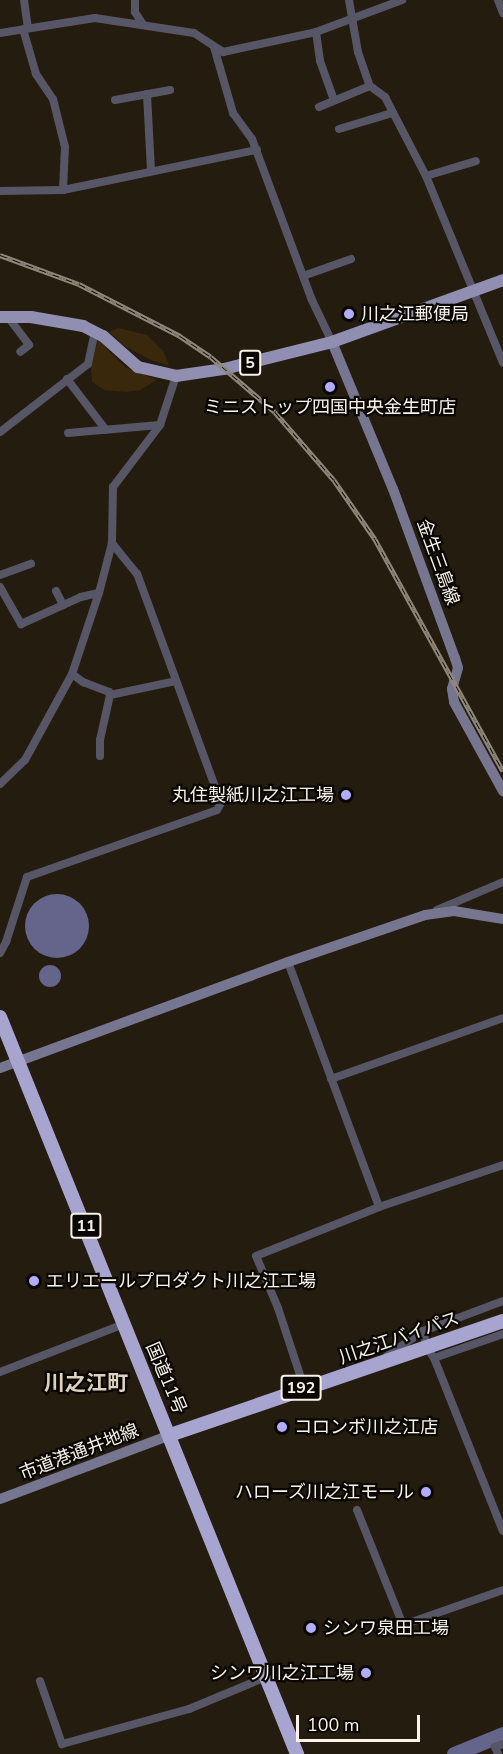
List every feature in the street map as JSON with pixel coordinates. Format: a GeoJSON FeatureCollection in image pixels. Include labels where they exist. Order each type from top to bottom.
{"type":"FeatureCollection","features":[{"type":"Feature","properties":{"kind":"highway","name":"国道11号"},"geometry":{"type":"LineString","coordinates":[[0,1017],[297,1754]]}},
{"type":"Feature","properties":{"kind":"highway","name":"川之江バイパス"},"geometry":{"type":"LineString","coordinates":[[170,1435],[304,1387],[430,1353],[503,1321]]}},
{"type":"Feature","properties":{"kind":"main road","name":"5"},"geometry":{"type":"LineString","coordinates":[[4,317],[68,322],[95,332],[138,366],[176,376],[224,369],[332,342],[503,280]]}},
{"type":"Feature","properties":{"kind":"street"},"geometry":{"type":"LineString","coordinates":[[24,0],[26,28],[36,74],[53,99],[65,147],[63,190]]}},
{"type":"Feature","properties":{"kind":"street"},"geometry":{"type":"LineString","coordinates":[[135,0],[135,12],[143,25]]}},
{"type":"Feature","properties":{"kind":"street"},"geometry":{"type":"LineString","coordinates":[[348,0],[358,52],[370,86],[385,97],[426,176],[503,363]]}},
{"type":"Feature","properties":{"kind":"street"},"geometry":{"type":"LineString","coordinates":[[0,33],[95,18],[194,33],[223,52],[316,32],[402,0]]}},
{"type":"Feature","properties":{"kind":"street"},"geometry":{"type":"LineString","coordinates":[[498,0],[503,13]]}},
{"type":"Feature","properties":{"kind":"street"},"geometry":{"type":"LineString","coordinates":[[316,32],[320,61],[334,100]]}},
{"type":"Feature","properties":{"kind":"street"},"geometry":{"type":"LineString","coordinates":[[214,47],[233,113],[257,150],[303,276],[332,342]]}},
{"type":"Feature","properties":{"kind":"street"},"geometry":{"type":"LineString","coordinates":[[319,107],[370,86]]}},
{"type":"Feature","properties":{"kind":"street"},"geometry":{"type":"LineString","coordinates":[[115,100],[170,90]]}},
{"type":"Feature","properties":{"kind":"street"},"geometry":{"type":"LineString","coordinates":[[147,94],[151,170]]}},
{"type":"Feature","properties":{"kind":"street"},"geometry":{"type":"LineString","coordinates":[[339,129],[392,112]]}},
{"type":"Feature","properties":{"kind":"street"},"geometry":{"type":"LineString","coordinates":[[0,191],[63,190],[151,170],[257,150]]}},
{"type":"Feature","properties":{"kind":"street"},"geometry":{"type":"LineString","coordinates":[[426,176],[477,161]]}},
{"type":"Feature","properties":{"kind":"street"},"geometry":{"type":"LineString","coordinates":[[303,276],[351,259]]}},
{"type":"Feature","properties":{"kind":"street"},"geometry":{"type":"LineString","coordinates":[[4,317],[29,345],[20,352]]}},
{"type":"Feature","properties":{"kind":"street"},"geometry":{"type":"LineString","coordinates":[[0,432],[88,364],[95,332]]}},
{"type":"Feature","properties":{"kind":"street","name":"金生三島線"},"geometry":{"type":"LineString","coordinates":[[332,342],[397,500],[455,658],[458,668],[452,689],[454,702],[503,791]]}},
{"type":"Feature","properties":{"kind":"street"},"geometry":{"type":"LineString","coordinates":[[0,784],[25,760],[72,674],[99,593],[112,543],[113,487],[160,425],[176,376]]}},
{"type":"Feature","properties":{"kind":"street"},"geometry":{"type":"LineString","coordinates":[[67,379],[106,430]]}},
{"type":"Feature","properties":{"kind":"street"},"geometry":{"type":"LineString","coordinates":[[68,433],[160,425]]}},
{"type":"Feature","properties":{"kind":"street"},"geometry":{"type":"LineString","coordinates":[[0,953],[6,942],[27,877],[217,810],[221,803],[137,574],[112,543]]}},
{"type":"Feature","properties":{"kind":"street"},"geometry":{"type":"LineString","coordinates":[[0,575],[31,564]]}},
{"type":"Feature","properties":{"kind":"street"},"geometry":{"type":"LineString","coordinates":[[0,587],[21,624],[63,605],[99,593]]}},
{"type":"Feature","properties":{"kind":"street"},"geometry":{"type":"LineString","coordinates":[[56,591],[63,605]]}},
{"type":"Feature","properties":{"kind":"street"},"geometry":{"type":"LineString","coordinates":[[72,674],[83,682],[109,692],[110,695]]}},
{"type":"Feature","properties":{"kind":"street"},"geometry":{"type":"LineString","coordinates":[[110,695],[176,681]]}},
{"type":"Feature","properties":{"kind":"street"},"geometry":{"type":"LineString","coordinates":[[100,756],[100,740],[110,695]]}},
{"type":"Feature","properties":{"kind":"street"},"geometry":{"type":"LineString","coordinates":[[0,1068],[288,962],[424,915],[503,882]]}},
{"type":"Feature","properties":{"kind":"street"},"geometry":{"type":"LineString","coordinates":[[424,915],[454,911],[503,919]]}},
{"type":"Feature","properties":{"kind":"street"},"geometry":{"type":"LineString","coordinates":[[288,962],[379,1208]]}},
{"type":"Feature","properties":{"kind":"street"},"geometry":{"type":"LineString","coordinates":[[331,1079],[503,1018]]}},
{"type":"Feature","properties":{"kind":"street"},"geometry":{"type":"LineString","coordinates":[[304,1387],[278,1308],[256,1256],[379,1208],[503,1166]]}},
{"type":"Feature","properties":{"kind":"street"},"geometry":{"type":"LineString","coordinates":[[369,1369],[423,1331],[503,1301]]}},
{"type":"Feature","properties":{"kind":"street"},"geometry":{"type":"LineString","coordinates":[[0,1372],[124,1324]]}},
{"type":"Feature","properties":{"kind":"street"},"geometry":{"type":"LineString","coordinates":[[423,1331],[503,1531]]}},
{"type":"Feature","properties":{"kind":"street"},"geometry":{"type":"LineString","coordinates":[[430,1353],[503,1334]]}},
{"type":"Feature","properties":{"kind":"street","name":"市道港通井地線"},"geometry":{"type":"LineString","coordinates":[[0,1500],[170,1435]]}},
{"type":"Feature","properties":{"kind":"street"},"geometry":{"type":"LineString","coordinates":[[357,1510],[403,1625],[503,1590]]}},
{"type":"Feature","properties":{"kind":"street"},"geometry":{"type":"LineString","coordinates":[[40,1681],[62,1744],[189,1709],[266,1677]]}},
{"type":"Feature","properties":{"kind":"street"},"geometry":{"type":"LineString","coordinates":[[498,1754],[495,1747],[503,1744]]}},
{"type":"Feature","properties":{"kind":"shaded area"},"geometry":{"type":"Polygon","coordinates":[[[118,328],[147,335],[164,352],[169,366],[153,361],[126,347],[109,332],[118,328]]]}},
{"type":"Feature","properties":{"kind":"shaded area"},"geometry":{"type":"Polygon","coordinates":[[[98,340],[125,367],[157,380],[140,390],[127,392],[104,390],[92,382],[91,367],[98,340]]]}},
{"type":"Feature","properties":{"kind":"water"},"geometry":{"type":"Polygon","coordinates":[[[51,894],[63,894],[80,903],[87,914],[89,926],[87,938],[80,949],[63,958],[51,958],[39,953],[30,944],[25,932],[25,920],[30,908],[39,899],[51,894]]]}},
{"type":"Feature","properties":{"kind":"water"},"geometry":{"type":"Polygon","coordinates":[[[50,965],[58,968],[61,976],[58,984],[50,987],[42,984],[39,976],[42,968],[50,965]]]}},
{"type":"Feature","properties":{"kind":"waterway"},"geometry":{"type":"LineString","coordinates":[[454,1754],[503,1734]]}},
{"type":"Feature","properties":{"kind":"railway"},"geometry":{"type":"LineString","coordinates":[[0,255],[79,284],[180,336],[211,357],[275,412],[334,480],[375,539],[503,771]]}},
{"type":"Feature","properties":{"kind":"place","name":"川之江郵便局"},"geometry":{"type":"Point","coordinates":[349,314]}},
{"type":"Feature","properties":{"kind":"place","name":"ミニストップ四国中央金生町店"},"geometry":{"type":"Point","coordinates":[330,387]}},
{"type":"Feature","properties":{"kind":"place","name":"丸住製紙川之江工場"},"geometry":{"type":"Point","coordinates":[346,795]}},
{"type":"Feature","properties":{"kind":"place","name":"エリエールプロダクト川之江工場"},"geometry":{"type":"Point","coordinates":[34,1281]}},
{"type":"Feature","properties":{"kind":"place","name":"コロンボ川之江店"},"geometry":{"type":"Point","coordinates":[282,1427]}},
{"type":"Feature","properties":{"kind":"place","name":"ハローズ川之江モール"},"geometry":{"type":"Point","coordinates":[426,1492]}},
{"type":"Feature","properties":{"kind":"place","name":"シンワ泉田工場"},"geometry":{"type":"Point","coordinates":[311,1628]}},
{"type":"Feature","properties":{"kind":"place","name":"シンワ川之江工場"},"geometry":{"type":"Point","coordinates":[366,1673]}},
{"type":"Feature","properties":{"kind":"district","name":"川之江町"},"geometry":{"type":"Point","coordinates":[86,1383]}}]}
